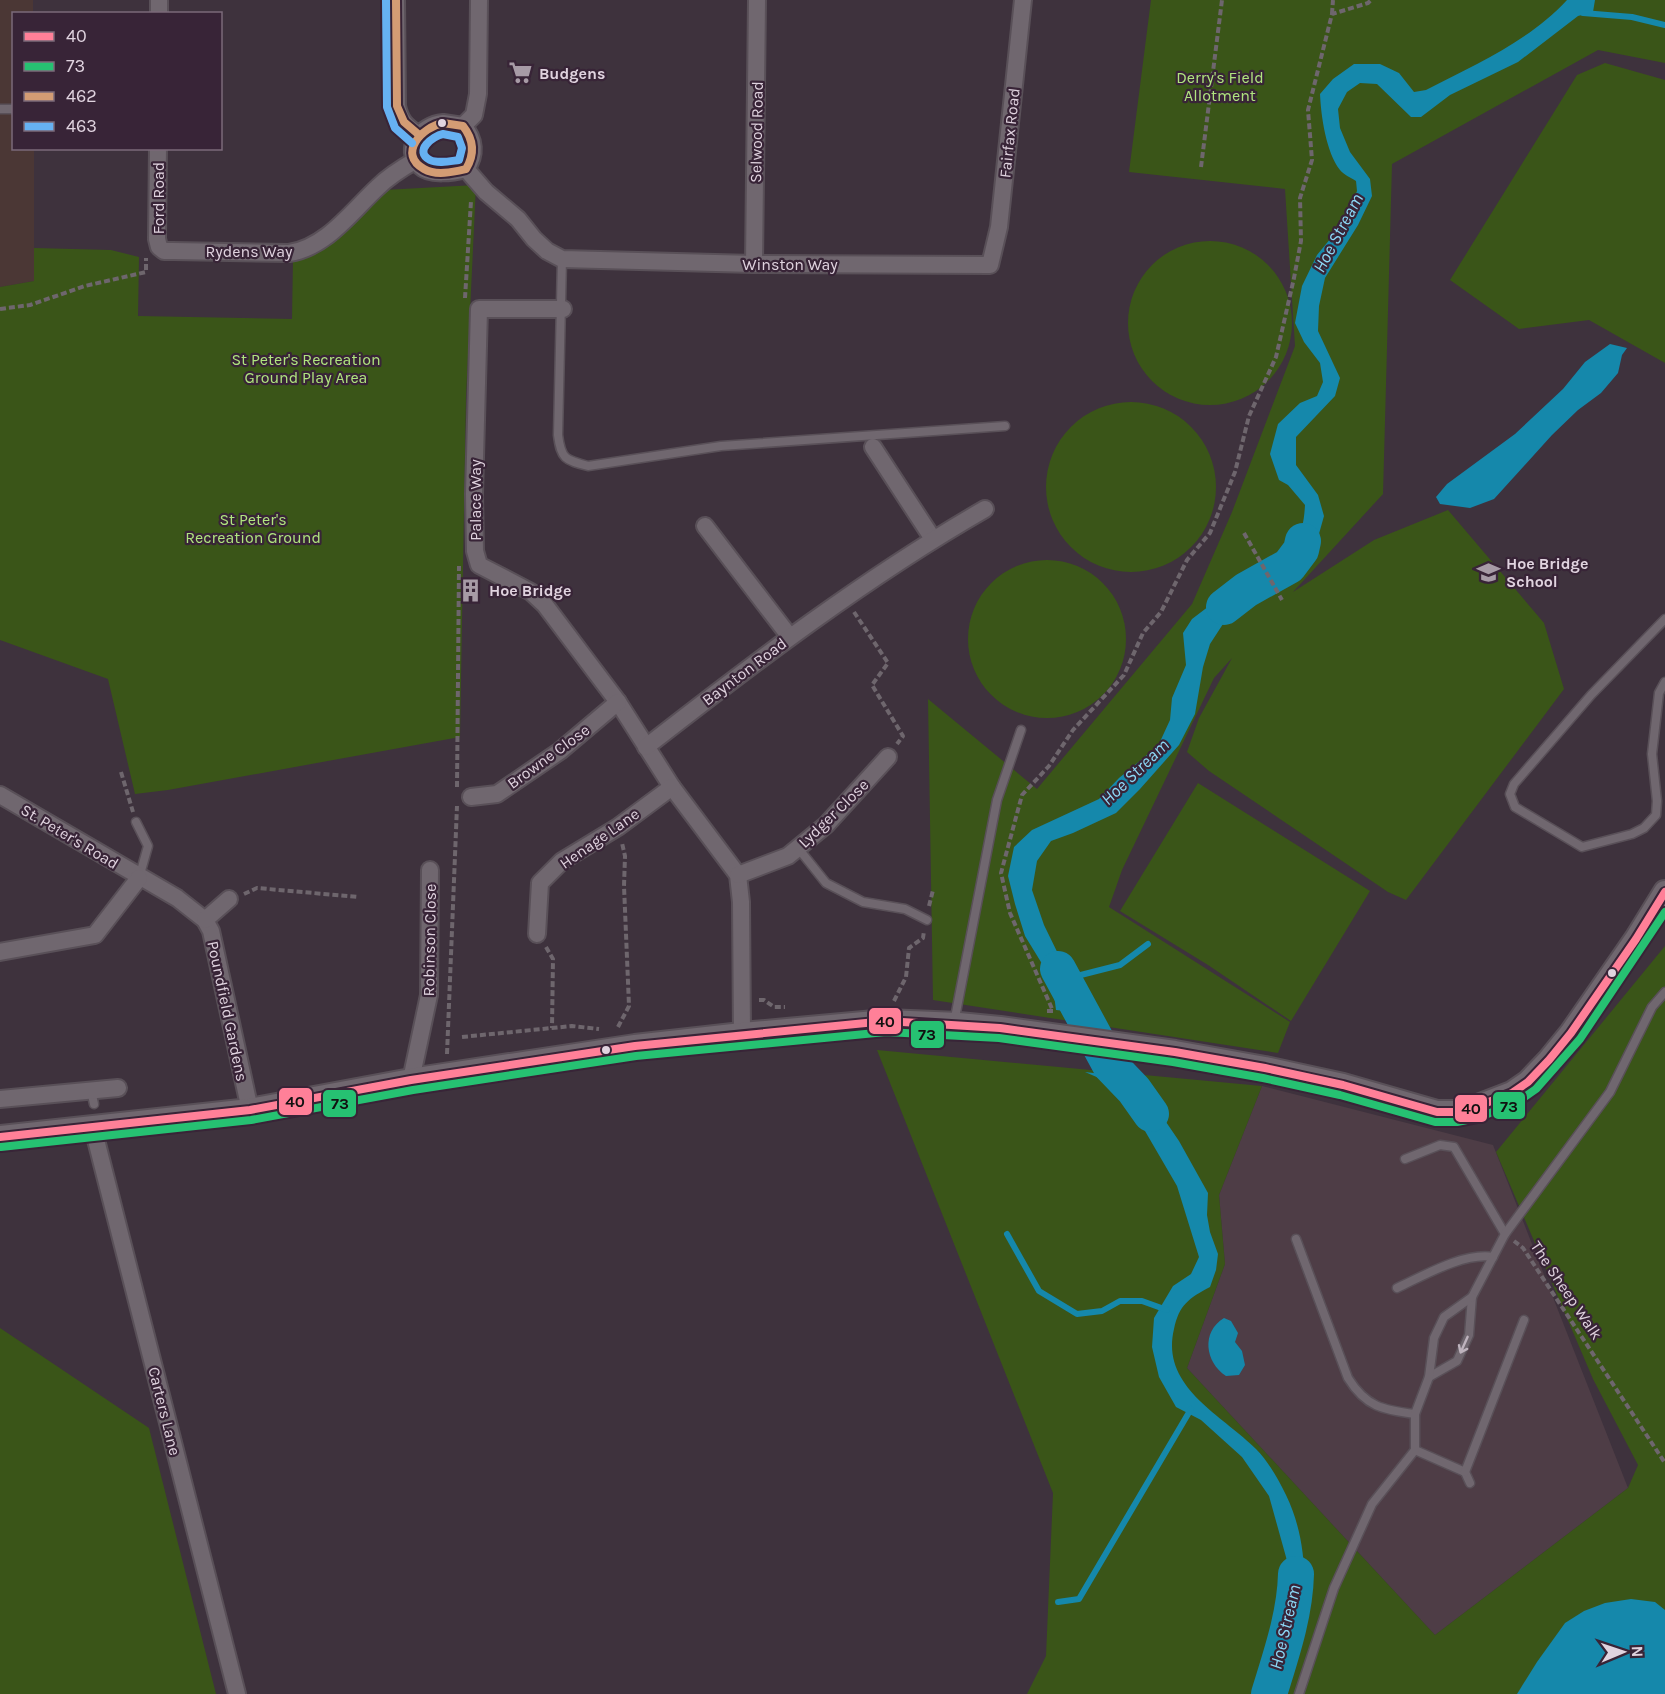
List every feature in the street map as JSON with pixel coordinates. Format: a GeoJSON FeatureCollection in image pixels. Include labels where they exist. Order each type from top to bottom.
{"type":"FeatureCollection","features":[{"type":"Feature","properties":{"kind":"main road"},"geometry":{"type":"LineString","coordinates":[[0,1137],[250,1110],[411,1080],[635,1046],[886,1021],[954,1023],[1045,1033],[1175,1052],[1343,1085],[1437,1112],[1455,1112],[1473,1108],[1512,1093],[1528,1082],[1549,1060],[1610,977],[1665,892]]}},
{"type":"Feature","properties":{"kind":"street"},"geometry":{"type":"LineString","coordinates":[[396,0],[397,106],[400,118],[407,127],[418,134]]}},
{"type":"Feature","properties":{"kind":"street"},"geometry":{"type":"LineString","coordinates":[[463,126],[474,115],[478,94],[479,0]]}},
{"type":"Feature","properties":{"kind":"street","name":"Selwood Road"},"geometry":{"type":"LineString","coordinates":[[754,264],[757,0]]}},
{"type":"Feature","properties":{"kind":"street","name":"Fairfax Road"},"geometry":{"type":"LineString","coordinates":[[990,265],[999,227],[1023,0]]}},
{"type":"Feature","properties":{"kind":"street"},"geometry":{"type":"LineString","coordinates":[[432,124],[463,126],[472,139],[474,150],[472,160],[466,169],[429,171],[421,167],[416,160],[414,150],[418,134],[432,124]]}},
{"type":"Feature","properties":{"kind":"street","name":"Ford Road"},"geometry":{"type":"LineString","coordinates":[[158,150],[157,239],[159,247]]}},
{"type":"Feature","properties":{"kind":"street","name":"Rydens Way"},"geometry":{"type":"LineString","coordinates":[[159,247],[173,251],[290,253],[302,251],[323,239],[380,184],[416,160]]}},
{"type":"Feature","properties":{"kind":"street"},"geometry":{"type":"LineString","coordinates":[[466,169],[486,192],[518,219],[534,239],[562,259]]}},
{"type":"Feature","properties":{"kind":"street","name":"Winston Way"},"geometry":{"type":"LineString","coordinates":[[562,259],[754,264],[990,265]]}},
{"type":"Feature","properties":{"kind":"street","name":"Palace Way"},"geometry":{"type":"LineString","coordinates":[[562,309],[479,309],[474,494],[475,550],[479,565],[531,592],[545,605],[618,702],[672,787],[738,875]]}},
{"type":"Feature","properties":{"kind":"street"},"geometry":{"type":"LineString","coordinates":[[873,447],[933,538]]}},
{"type":"Feature","properties":{"kind":"street","name":"Baynton Road"},"geometry":{"type":"LineString","coordinates":[[645,747],[790,637],[933,538],[985,509]]}},
{"type":"Feature","properties":{"kind":"street"},"geometry":{"type":"LineString","coordinates":[[705,526],[790,637]]}},
{"type":"Feature","properties":{"kind":"street","name":"Browne Close"},"geometry":{"type":"LineString","coordinates":[[471,797],[497,794],[560,751],[618,702]]}},
{"type":"Feature","properties":{"kind":"street","name":"Lydger Close"},"geometry":{"type":"LineString","coordinates":[[738,875],[788,856],[825,825],[888,757]]}},
{"type":"Feature","properties":{"kind":"street","name":"Henage Lane"},"geometry":{"type":"LineString","coordinates":[[537,934],[540,883],[562,861],[618,827],[672,787]]}},
{"type":"Feature","properties":{"kind":"street","name":"St. Peter's Road"},"geometry":{"type":"LineString","coordinates":[[0,795],[139,878]]}},
{"type":"Feature","properties":{"kind":"street","name":"Robinson Close"},"geometry":{"type":"LineString","coordinates":[[411,1080],[429,995],[430,870]]}},
{"type":"Feature","properties":{"kind":"street"},"geometry":{"type":"LineString","coordinates":[[738,875],[741,902],[742,1034]]}},
{"type":"Feature","properties":{"kind":"street"},"geometry":{"type":"LineString","coordinates":[[0,952],[95,935],[139,878]]}},
{"type":"Feature","properties":{"kind":"street","name":"Poundfield Gardens"},"geometry":{"type":"LineString","coordinates":[[139,878],[177,898],[205,920],[211,931],[250,1110]]}},
{"type":"Feature","properties":{"kind":"street"},"geometry":{"type":"LineString","coordinates":[[205,920],[229,899]]}},
{"type":"Feature","properties":{"kind":"street"},"geometry":{"type":"LineString","coordinates":[[0,1099],[92,1097],[118,1088]]}},
{"type":"Feature","properties":{"kind":"street","name":"Carters Lane"},"geometry":{"type":"LineString","coordinates":[[93,1128],[237,1694]]}},
{"type":"Feature","properties":{"kind":"lane"},"geometry":{"type":"LineString","coordinates":[[562,259],[558,435],[560,453],[568,461],[588,466],[721,446],[1005,426]]}},
{"type":"Feature","properties":{"kind":"lane"},"geometry":{"type":"LineString","coordinates":[[1665,619],[1591,695],[1514,784],[1510,794],[1515,807],[1582,846],[1632,834],[1644,828],[1652,821],[1658,810],[1652,754],[1659,693],[1665,682]]}},
{"type":"Feature","properties":{"kind":"lane"},"geometry":{"type":"LineString","coordinates":[[954,1023],[997,800],[1021,730]]}},
{"type":"Feature","properties":{"kind":"lane"},"geometry":{"type":"LineString","coordinates":[[136,822],[148,846],[139,878]]}},
{"type":"Feature","properties":{"kind":"lane"},"geometry":{"type":"LineString","coordinates":[[798,848],[826,883],[863,902],[904,909],[927,920]]}},
{"type":"Feature","properties":{"kind":"lane"},"geometry":{"type":"LineString","coordinates":[[1429,1377],[1457,1361],[1469,1335],[1472,1296],[1505,1234],[1610,1092],[1652,1008],[1665,992]]}},
{"type":"Feature","properties":{"kind":"lane"},"geometry":{"type":"LineString","coordinates":[[1405,1159],[1440,1145],[1454,1147],[1505,1234]]}},
{"type":"Feature","properties":{"kind":"lane"},"geometry":{"type":"LineString","coordinates":[[1296,1239],[1348,1378],[1356,1391],[1370,1403],[1388,1411],[1415,1414]]}},
{"type":"Feature","properties":{"kind":"lane"},"geometry":{"type":"LineString","coordinates":[[1397,1288],[1456,1262],[1482,1255],[1493,1257]]}},
{"type":"Feature","properties":{"kind":"lane"},"geometry":{"type":"LineString","coordinates":[[1299,1694],[1334,1588],[1372,1504],[1415,1450],[1415,1414],[1429,1377],[1434,1338],[1444,1317],[1472,1296]]}},
{"type":"Feature","properties":{"kind":"lane"},"geometry":{"type":"LineString","coordinates":[[1465,1472],[1524,1320]]}},
{"type":"Feature","properties":{"kind":"lane"},"geometry":{"type":"LineString","coordinates":[[1415,1450],[1465,1472],[1470,1483]]}},
{"type":"Feature","properties":{"kind":"path"},"geometry":{"type":"LineString","coordinates":[[1201,167],[1222,0]]}},
{"type":"Feature","properties":{"kind":"path"},"geometry":{"type":"LineString","coordinates":[[1053,1011],[1010,913],[1001,873],[1022,795],[1049,766],[1072,730],[1124,675],[1143,633],[1161,612],[1187,560],[1210,534],[1235,472],[1249,416],[1276,357],[1294,278],[1301,241],[1300,198],[1312,160],[1308,110],[1332,14],[1333,0]]}},
{"type":"Feature","properties":{"kind":"path"},"geometry":{"type":"LineString","coordinates":[[1332,14],[1368,3],[1371,0]]}},
{"type":"Feature","properties":{"kind":"path"},"geometry":{"type":"LineString","coordinates":[[0,309],[30,305],[85,286],[146,272],[146,254],[159,247]]}},
{"type":"Feature","properties":{"kind":"path"},"geometry":{"type":"LineString","coordinates":[[1244,532],[1282,600]]}},
{"type":"Feature","properties":{"kind":"path"},"geometry":{"type":"LineString","coordinates":[[447,1063],[457,797],[459,564]]}},
{"type":"Feature","properties":{"kind":"path"},"geometry":{"type":"LineString","coordinates":[[845,599],[888,663],[872,685],[903,736],[888,757]]}},
{"type":"Feature","properties":{"kind":"path"},"geometry":{"type":"LineString","coordinates":[[121,772],[136,822]]}},
{"type":"Feature","properties":{"kind":"path"},"geometry":{"type":"LineString","coordinates":[[462,1037],[573,1026],[617,1029],[629,1006],[625,856],[618,827]]}},
{"type":"Feature","properties":{"kind":"path"},"geometry":{"type":"LineString","coordinates":[[229,899],[257,888],[358,897]]}},
{"type":"Feature","properties":{"kind":"path"},"geometry":{"type":"LineString","coordinates":[[886,1021],[892,1003],[906,977],[909,948],[923,938],[933,890]]}},
{"type":"Feature","properties":{"kind":"path"},"geometry":{"type":"LineString","coordinates":[[537,934],[553,959],[552,1028]]}},
{"type":"Feature","properties":{"kind":"path","name":"The Sheep Walk"},"geometry":{"type":"LineString","coordinates":[[1505,1234],[1523,1248],[1665,1463]]}},
{"type":"Feature","properties":{"kind":"shaded area"},"geometry":{"type":"Polygon","coordinates":[[[0,0],[33,0],[33,12],[12,12],[12,150],[34,150],[34,281],[0,287],[0,0]]]}},
{"type":"Feature","properties":{"kind":"shaded area"},"geometry":{"type":"Polygon","coordinates":[[[1262,1086],[1493,1145],[1628,1488],[1435,1635],[1187,1368],[1225,1264],[1219,1195],[1262,1086]]]}},
{"type":"Feature","properties":{"kind":"green space","name":"Derry's Field Allotment"},"geometry":{"type":"Polygon","coordinates":[[[1151,0],[1665,0],[1665,63],[1598,50],[1392,164],[1383,494],[1293,592],[1374,540],[1448,510],[1544,623],[1564,689],[1406,900],[1388,892],[1209,771],[1187,752],[1199,718],[1232,658],[1214,678],[1122,870],[1109,907],[1290,1022],[1278,1053],[933,1000],[928,699],[1037,789],[1192,604],[1232,512],[1295,346],[1285,189],[1129,172],[1151,0]]]}},
{"type":"Feature","properties":{"kind":"green space"},"geometry":{"type":"Polygon","coordinates":[[[1605,63],[1665,80],[1665,363],[1589,320],[1519,329],[1450,280],[1577,75],[1605,63]]]}},
{"type":"Feature","properties":{"kind":"green space","name":"St Peter's Recreation Ground"},"geometry":{"type":"Polygon","coordinates":[[[476,185],[466,397],[460,737],[135,794],[108,679],[0,640],[0,287],[34,281],[34,248],[111,250],[139,257],[138,316],[292,319],[293,259],[311,256],[323,247],[384,190],[476,185]]]}},
{"type":"Feature","properties":{"kind":"green space"},"geometry":{"type":"Polygon","coordinates":[[[1210,241],[1241,248],[1268,265],[1285,292],[1292,323],[1285,354],[1268,381],[1241,398],[1210,405],[1179,398],[1152,381],[1135,354],[1128,323],[1135,292],[1152,265],[1179,248],[1210,241]]]}},
{"type":"Feature","properties":{"kind":"green space"},"geometry":{"type":"Polygon","coordinates":[[[1131,402],[1148,403],[1164,408],[1191,427],[1210,454],[1215,470],[1215,504],[1210,520],[1191,547],[1164,566],[1148,571],[1131,572],[1114,571],[1098,566],[1071,547],[1052,520],[1047,504],[1046,487],[1047,470],[1052,454],[1071,427],[1098,408],[1114,403],[1131,402]]]}},
{"type":"Feature","properties":{"kind":"green space"},"geometry":{"type":"Polygon","coordinates":[[[1047,560],[1077,566],[1103,583],[1120,609],[1126,639],[1120,669],[1103,695],[1077,712],[1047,718],[1017,712],[991,695],[974,669],[968,639],[974,609],[991,583],[1017,566],[1047,560]]]}},
{"type":"Feature","properties":{"kind":"green space"},"geometry":{"type":"Polygon","coordinates":[[[1198,783],[1370,891],[1291,1021],[1208,965],[1120,911],[1198,783]]]}},
{"type":"Feature","properties":{"kind":"green space"},"geometry":{"type":"Polygon","coordinates":[[[1665,946],[1665,1694],[1027,1694],[1046,1656],[1053,1493],[877,1050],[1262,1086],[1219,1195],[1225,1264],[1187,1368],[1435,1635],[1628,1488],[1638,1465],[1593,1379],[1496,1152],[1665,946]]]}},
{"type":"Feature","properties":{"kind":"green space"},"geometry":{"type":"Polygon","coordinates":[[[0,1328],[149,1428],[216,1694],[0,1694],[0,1328]]]}},
{"type":"Feature","properties":{"kind":"water"},"geometry":{"type":"Polygon","coordinates":[[[1567,0],[1595,0],[1593,12],[1578,16],[1518,62],[1450,95],[1421,117],[1411,117],[1377,84],[1360,83],[1347,92],[1338,109],[1340,128],[1350,152],[1370,179],[1372,196],[1358,225],[1325,278],[1319,306],[1318,331],[1340,378],[1335,396],[1296,437],[1296,465],[1318,495],[1324,516],[1315,548],[1302,568],[1280,585],[1265,560],[1284,550],[1296,540],[1302,527],[1305,505],[1288,485],[1279,480],[1270,454],[1278,424],[1300,403],[1317,396],[1323,382],[1320,363],[1304,342],[1295,323],[1302,286],[1317,255],[1345,221],[1357,191],[1356,181],[1341,171],[1331,154],[1323,123],[1320,94],[1333,79],[1354,64],[1380,64],[1399,73],[1414,92],[1426,90],[1501,51],[1536,28],[1567,0]]]}},
{"type":"Feature","properties":{"kind":"water"},"geometry":{"type":"Polygon","coordinates":[[[1610,344],[1627,348],[1622,355],[1618,373],[1601,393],[1578,410],[1552,435],[1494,499],[1470,508],[1440,504],[1436,497],[1447,484],[1515,434],[1563,389],[1585,362],[1610,344]]]}},
{"type":"Feature","properties":{"kind":"water"},"geometry":{"type":"Polygon","coordinates":[[[1259,568],[1270,589],[1259,592],[1223,624],[1210,644],[1203,667],[1195,714],[1179,745],[1116,813],[1051,841],[1037,861],[1032,890],[1044,925],[1065,968],[1094,1014],[1056,1010],[1052,980],[1025,936],[1015,904],[1008,876],[1014,847],[1032,830],[1099,799],[1119,778],[1158,746],[1170,720],[1172,698],[1186,665],[1183,633],[1192,619],[1259,568]]]}},
{"type":"Feature","properties":{"kind":"water"},"geometry":{"type":"Polygon","coordinates":[[[1085,1072],[1136,1078],[1179,1141],[1208,1193],[1207,1215],[1218,1254],[1216,1270],[1210,1287],[1196,1295],[1182,1308],[1174,1329],[1172,1349],[1176,1367],[1185,1383],[1197,1398],[1260,1454],[1273,1471],[1286,1495],[1298,1527],[1304,1561],[1303,1612],[1300,1629],[1282,1620],[1291,1575],[1269,1496],[1242,1457],[1201,1420],[1176,1407],[1159,1377],[1152,1347],[1154,1318],[1173,1286],[1191,1274],[1199,1257],[1177,1186],[1138,1119],[1115,1085],[1085,1072]]]}},
{"type":"Feature","properties":{"kind":"water"},"geometry":{"type":"Polygon","coordinates":[[[1224,1318],[1231,1321],[1238,1333],[1235,1342],[1242,1351],[1245,1365],[1239,1375],[1226,1376],[1219,1370],[1210,1355],[1208,1347],[1212,1331],[1224,1318]]]}},
{"type":"Feature","properties":{"kind":"water"},"geometry":{"type":"Polygon","coordinates":[[[1631,1599],[1655,1602],[1665,1610],[1665,1694],[1517,1694],[1565,1623],[1584,1611],[1605,1603],[1631,1599]]]}},
{"type":"Feature","properties":{"kind":"water"},"geometry":{"type":"Polygon","coordinates":[[[1277,1631],[1297,1640],[1278,1694],[1258,1694],[1277,1631]]]}},
{"type":"Feature","properties":{"kind":"waterway"},"geometry":{"type":"LineString","coordinates":[[1583,13],[1632,17],[1665,25]]}},
{"type":"Feature","properties":{"kind":"waterway","name":"Hoe Stream"},"geometry":{"type":"LineString","coordinates":[[1224,607],[1246,590],[1289,566],[1301,550],[1303,541]]}},
{"type":"Feature","properties":{"kind":"waterway"},"geometry":{"type":"LineString","coordinates":[[1065,979],[1120,965],[1148,944]]}},
{"type":"Feature","properties":{"kind":"waterway","name":"Hoe Stream"},"geometry":{"type":"LineString","coordinates":[[1058,969],[1110,1065],[1134,1090],[1151,1114]]}},
{"type":"Feature","properties":{"kind":"waterway"},"geometry":{"type":"LineString","coordinates":[[1007,1234],[1039,1291],[1077,1314],[1102,1311],[1120,1301],[1142,1301],[1167,1310]]}},
{"type":"Feature","properties":{"kind":"waterway"},"geometry":{"type":"LineString","coordinates":[[1058,1602],[1079,1599],[1191,1409]]}},
{"type":"Feature","properties":{"kind":"waterway","name":"Hoe Stream"},"geometry":{"type":"LineString","coordinates":[[1269,1694],[1290,1620],[1296,1574]]}},
{"type":"Feature","properties":{"kind":"transit line","name":"463"},"geometry":{"type":"LineString","coordinates":[[386,0],[387,107],[395,128],[412,143]]}},
{"type":"Feature","properties":{"kind":"transit line","name":"462"},"geometry":{"type":"LineString","coordinates":[[396,0],[397,106],[404,122],[418,134]]}},
{"type":"Feature","properties":{"kind":"transit line","name":"462"},"geometry":{"type":"LineString","coordinates":[[443,123],[463,126],[469,137],[472,152],[466,169],[445,173],[434,172],[416,163],[413,156],[416,142],[427,130],[443,123]]}},
{"type":"Feature","properties":{"kind":"transit line","name":"463"},"geometry":{"type":"LineString","coordinates":[[443,134],[458,137],[462,148],[459,160],[437,162],[425,156],[423,152],[426,144],[443,134]]}},
{"type":"Feature","properties":{"kind":"transit line","name":"40"},"geometry":{"type":"LineString","coordinates":[[0,1137],[250,1110],[411,1080],[635,1046],[886,1021],[1000,1028],[1175,1052],[1343,1085],[1437,1112],[1456,1112],[1512,1093],[1528,1082],[1549,1060],[1571,1033],[1636,939],[1665,892]]}},
{"type":"Feature","properties":{"kind":"transit line","name":"73"},"geometry":{"type":"LineString","coordinates":[[1,1147],[251,1120],[413,1090],[636,1056],[886,1032],[999,1038],[1173,1062],[1340,1095],[1435,1122],[1457,1122],[1477,1118],[1516,1103],[1536,1089],[1580,1039],[1665,912]]}},
{"type":"Feature","properties":{"kind":"place","name":"Budgens"},"geometry":{"type":"Point","coordinates":[521,73]}},
{"type":"Feature","properties":{"kind":"place","name":"Hoe Bridge School"},"geometry":{"type":"Point","coordinates":[1488,572]}},
{"type":"Feature","properties":{"kind":"place","name":"Hoe Bridge"},"geometry":{"type":"Point","coordinates":[471,590]}},
{"type":"Feature","properties":{"kind":"park label","name":"St Peter's Recreation Ground Play Area"},"geometry":{"type":"Point","coordinates":[306,368]}}]}
